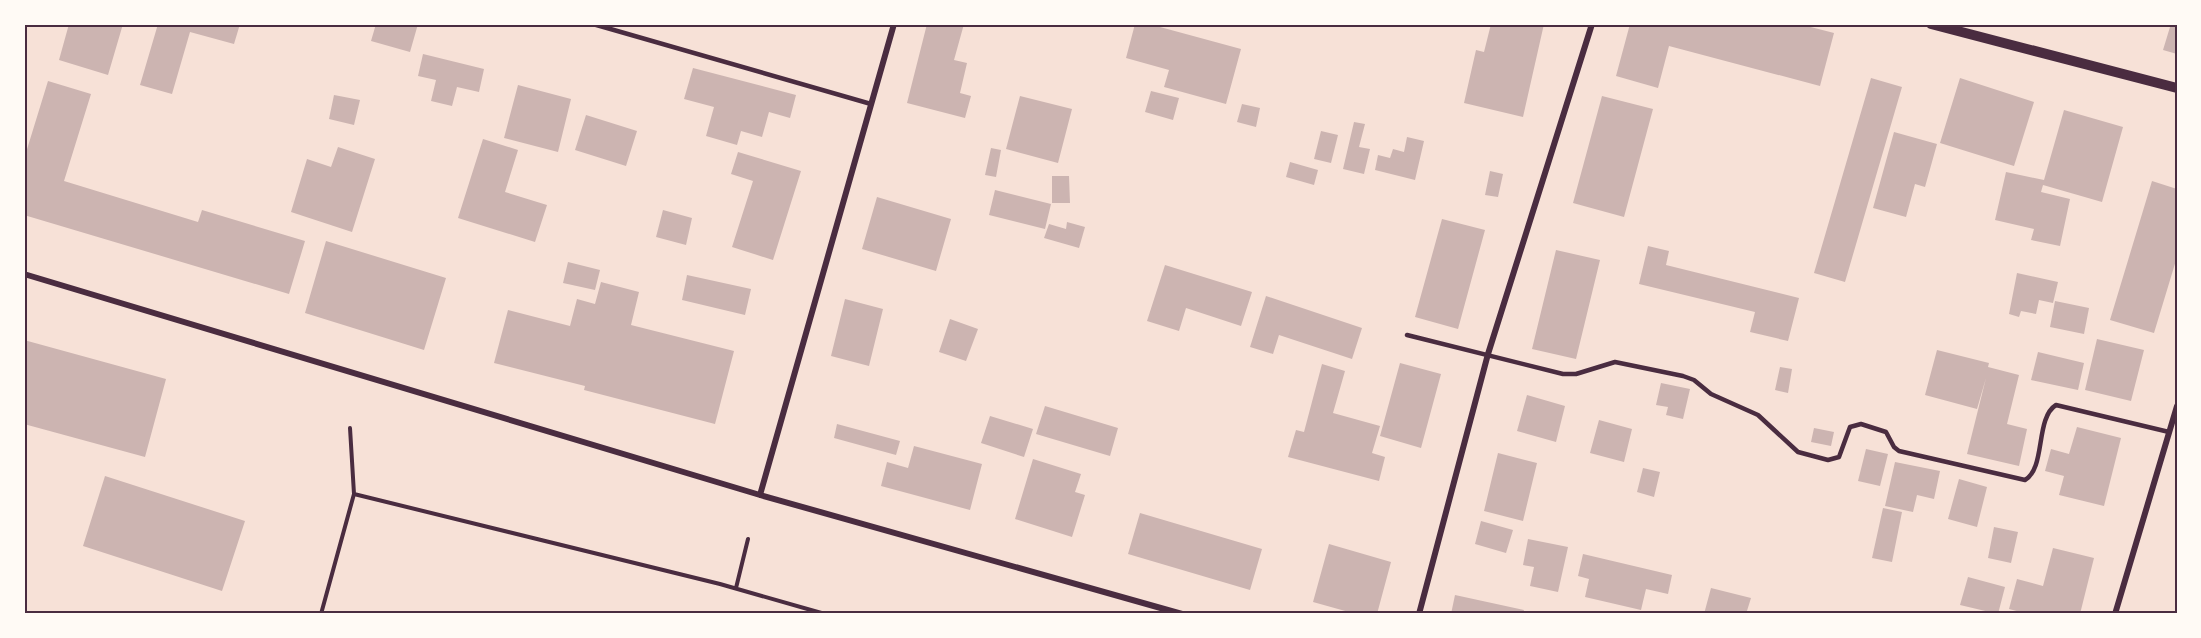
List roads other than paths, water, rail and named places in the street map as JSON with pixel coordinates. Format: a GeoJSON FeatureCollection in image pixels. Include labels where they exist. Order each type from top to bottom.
{"type":"FeatureCollection","features":[{"type":"Feature","properties":{"kind":"street"},"geometry":{"type":"LineString","coordinates":[[760,495],[894,24]]}},
{"type":"Feature","properties":{"kind":"street"},"geometry":{"type":"LineString","coordinates":[[1419,614],[1488,354],[1592,24]]}},
{"type":"Feature","properties":{"kind":"street"},"geometry":{"type":"LineString","coordinates":[[1930,24],[2177,88]]}},
{"type":"Feature","properties":{"kind":"street"},"geometry":{"type":"LineString","coordinates":[[24,274],[760,495],[1182,614]]}},
{"type":"Feature","properties":{"kind":"street"},"geometry":{"type":"LineString","coordinates":[[2115,614],[2177,406]]}},
{"type":"Feature","properties":{"kind":"lane"},"geometry":{"type":"LineString","coordinates":[[593,24],[871,104]]}},
{"type":"Feature","properties":{"kind":"lane"},"geometry":{"type":"LineString","coordinates":[[1407,335],[1569,374],[1615,362],[1683,376],[1694,380],[1711,394],[1758,415],[1796,452],[1828,460],[1839,457],[1850,428],[1861,424],[1886,432],[1894,447],[1899,451],[2025,480],[2033,472],[2048,413],[2056,405],[2169,432]]}}]}
